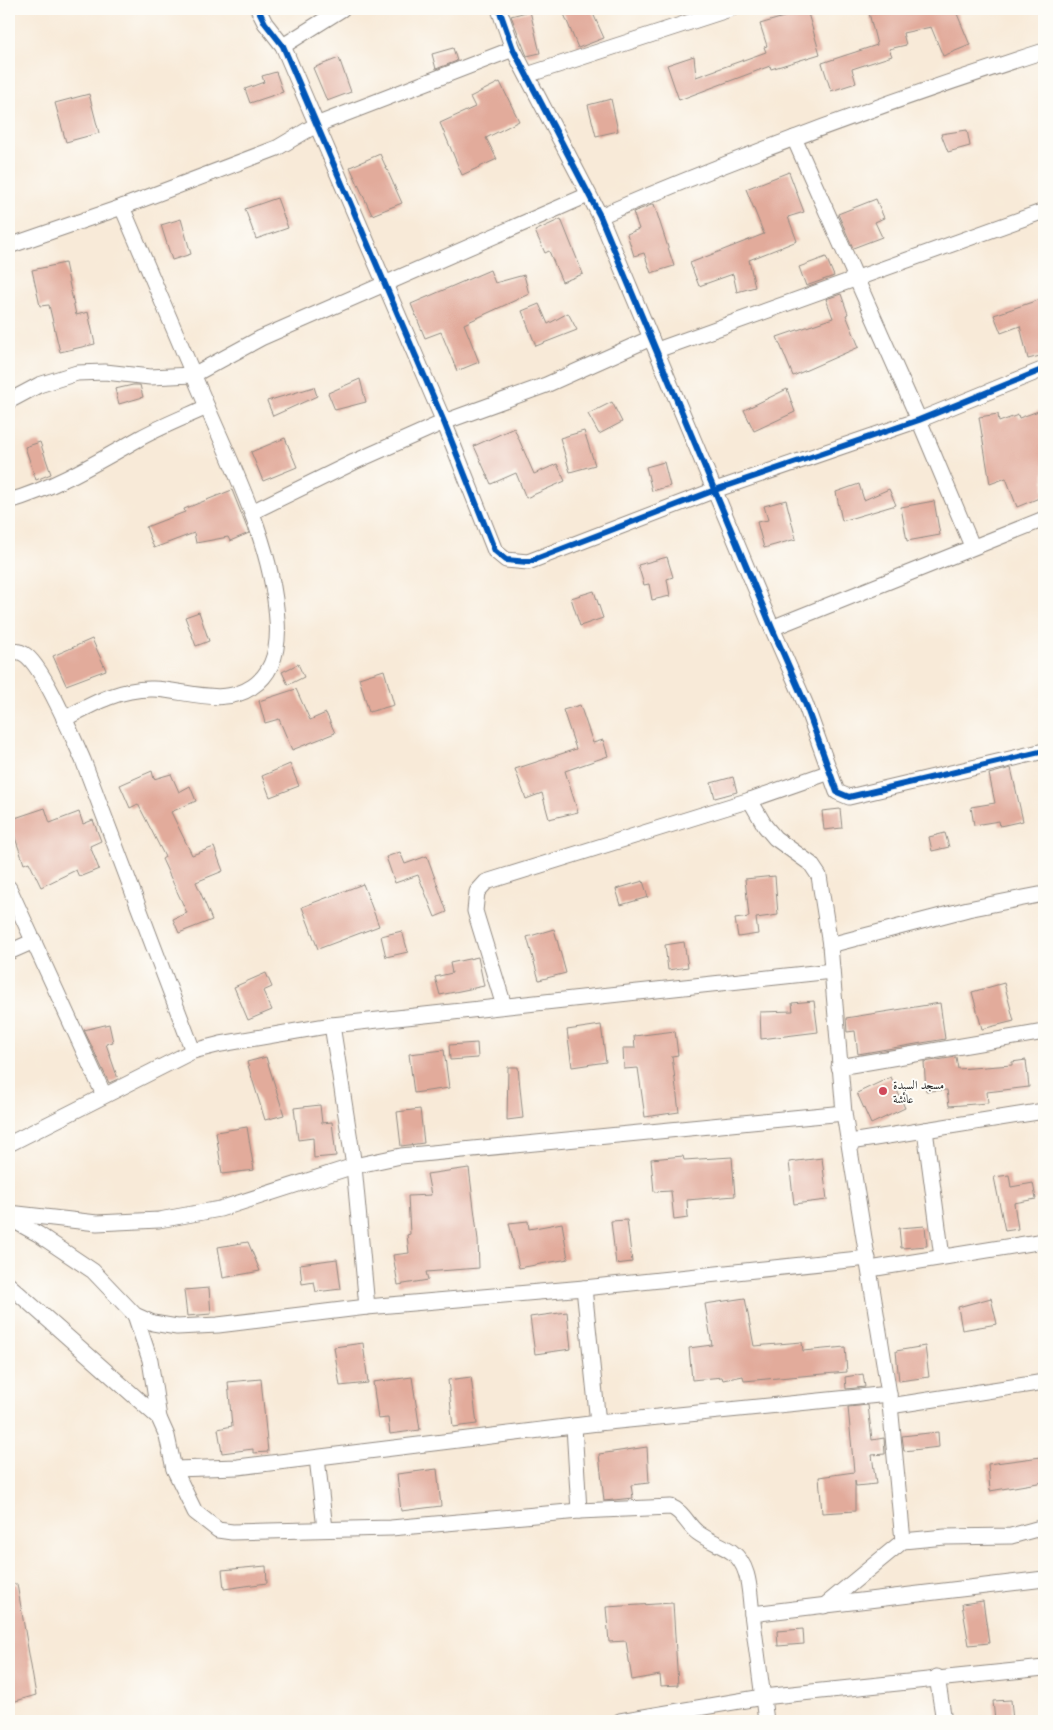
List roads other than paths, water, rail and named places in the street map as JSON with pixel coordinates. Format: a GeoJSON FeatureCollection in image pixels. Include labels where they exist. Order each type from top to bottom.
{"type":"FeatureCollection","features":[{"type":"Feature","properties":{"kind":"street"},"geometry":{"type":"LineString","coordinates":[[258,9],[265,23],[283,46],[444,422],[495,551],[506,560],[528,562],[715,490],[919,420],[1044,369]]}},
{"type":"Feature","properties":{"kind":"street"},"geometry":{"type":"LineString","coordinates":[[283,46],[342,9]]}},
{"type":"Feature","properties":{"kind":"street"},"geometry":{"type":"LineString","coordinates":[[499,9],[513,48],[600,216],[805,703],[837,792],[849,797],[1044,751]]}},
{"type":"Feature","properties":{"kind":"street"},"geometry":{"type":"LineString","coordinates":[[527,75],[730,9]]}},
{"type":"Feature","properties":{"kind":"street"},"geometry":{"type":"LineString","coordinates":[[9,246],[122,207],[278,148],[316,125],[513,48]]}},
{"type":"Feature","properties":{"kind":"street"},"geometry":{"type":"LineString","coordinates":[[600,216],[693,176],[890,102],[1044,51]]}},
{"type":"Feature","properties":{"kind":"street"},"geometry":{"type":"LineString","coordinates":[[794,138],[919,420],[972,546]]}},
{"type":"Feature","properties":{"kind":"street"},"geometry":{"type":"LineString","coordinates":[[9,401],[39,385],[77,373],[105,372],[150,377],[193,375],[261,338],[588,194]]}},
{"type":"Feature","properties":{"kind":"street"},"geometry":{"type":"LineString","coordinates":[[64,719],[99,700],[123,692],[153,689],[225,697],[243,693],[266,674],[274,661],[278,621],[274,594],[252,512],[122,207]]}},
{"type":"Feature","properties":{"kind":"street"},"geometry":{"type":"LineString","coordinates":[[252,512],[354,462],[444,422],[654,344],[855,278],[1044,212]]}},
{"type":"Feature","properties":{"kind":"street"},"geometry":{"type":"LineString","coordinates":[[9,501],[31,493],[110,456],[141,438],[207,407]]}},
{"type":"Feature","properties":{"kind":"street"},"geometry":{"type":"LineString","coordinates":[[772,628],[972,546],[1044,519]]}},
{"type":"Feature","properties":{"kind":"street"},"geometry":{"type":"LineString","coordinates":[[9,651],[16,651],[25,655],[34,665],[64,719],[83,760],[193,1051]]}},
{"type":"Feature","properties":{"kind":"street"},"geometry":{"type":"LineString","coordinates":[[504,1006],[475,911],[477,892],[486,882],[750,800],[830,772]]}},
{"type":"Feature","properties":{"kind":"street"},"geometry":{"type":"LineString","coordinates":[[750,800],[765,826],[775,838],[811,864],[819,876],[830,945],[844,1113],[889,1400],[903,1541]]}},
{"type":"Feature","properties":{"kind":"street"},"geometry":{"type":"LineString","coordinates":[[9,888],[104,1095]]}},
{"type":"Feature","properties":{"kind":"street"},"geometry":{"type":"LineString","coordinates":[[830,945],[968,909],[1044,894]]}},
{"type":"Feature","properties":{"kind":"street"},"geometry":{"type":"LineString","coordinates":[[9,952],[34,941]]}},
{"type":"Feature","properties":{"kind":"street"},"geometry":{"type":"LineString","coordinates":[[9,1144],[193,1051],[221,1044],[332,1025],[832,971]]}},
{"type":"Feature","properties":{"kind":"street"},"geometry":{"type":"LineString","coordinates":[[332,1025],[354,1166],[367,1307]]}},
{"type":"Feature","properties":{"kind":"street"},"geometry":{"type":"LineString","coordinates":[[839,1067],[922,1055],[1044,1032]]}},
{"type":"Feature","properties":{"kind":"street"},"geometry":{"type":"LineString","coordinates":[[850,1142],[1044,1111]]}},
{"type":"Feature","properties":{"kind":"street"},"geometry":{"type":"LineString","coordinates":[[9,1213],[97,1223],[159,1220],[220,1208],[354,1166],[437,1151],[844,1113]]}},
{"type":"Feature","properties":{"kind":"street"},"geometry":{"type":"LineString","coordinates":[[925,1130],[942,1258]]}},
{"type":"Feature","properties":{"kind":"street"},"geometry":{"type":"LineString","coordinates":[[9,1218],[38,1234],[93,1271],[135,1315],[153,1323],[185,1326],[218,1325],[367,1307],[942,1258],[1044,1241]]}},
{"type":"Feature","properties":{"kind":"street"},"geometry":{"type":"LineString","coordinates":[[9,1285],[159,1418]]}},
{"type":"Feature","properties":{"kind":"street"},"geometry":{"type":"LineString","coordinates":[[584,1288],[598,1423]]}},
{"type":"Feature","properties":{"kind":"street"},"geometry":{"type":"LineString","coordinates":[[135,1315],[150,1360],[159,1418],[167,1436],[174,1469],[195,1512],[218,1530],[232,1532],[391,1528],[579,1511],[666,1507],[678,1510],[698,1533],[732,1552],[742,1562],[747,1572],[766,1721]]}},
{"type":"Feature","properties":{"kind":"street"},"geometry":{"type":"LineString","coordinates":[[174,1469],[238,1467],[598,1423],[889,1400],[1044,1382]]}},
{"type":"Feature","properties":{"kind":"street"},"geometry":{"type":"LineString","coordinates":[[574,1426],[579,1511]]}},
{"type":"Feature","properties":{"kind":"street"},"geometry":{"type":"LineString","coordinates":[[317,1458],[325,1529]]}},
{"type":"Feature","properties":{"kind":"street"},"geometry":{"type":"LineString","coordinates":[[824,1606],[903,1541],[944,1537],[1011,1536],[1044,1527]]}},
{"type":"Feature","properties":{"kind":"street"},"geometry":{"type":"LineString","coordinates":[[752,1614],[1044,1579]]}},
{"type":"Feature","properties":{"kind":"street"},"geometry":{"type":"LineString","coordinates":[[620,1721],[763,1697],[1044,1668]]}},
{"type":"Feature","properties":{"kind":"street"},"geometry":{"type":"LineString","coordinates":[[937,1678],[944,1721]]}},
{"type":"Feature","properties":{"kind":"place","name":"مسجد السيدة عائشة"},"geometry":{"type":"Point","coordinates":[883,1091]}}]}
